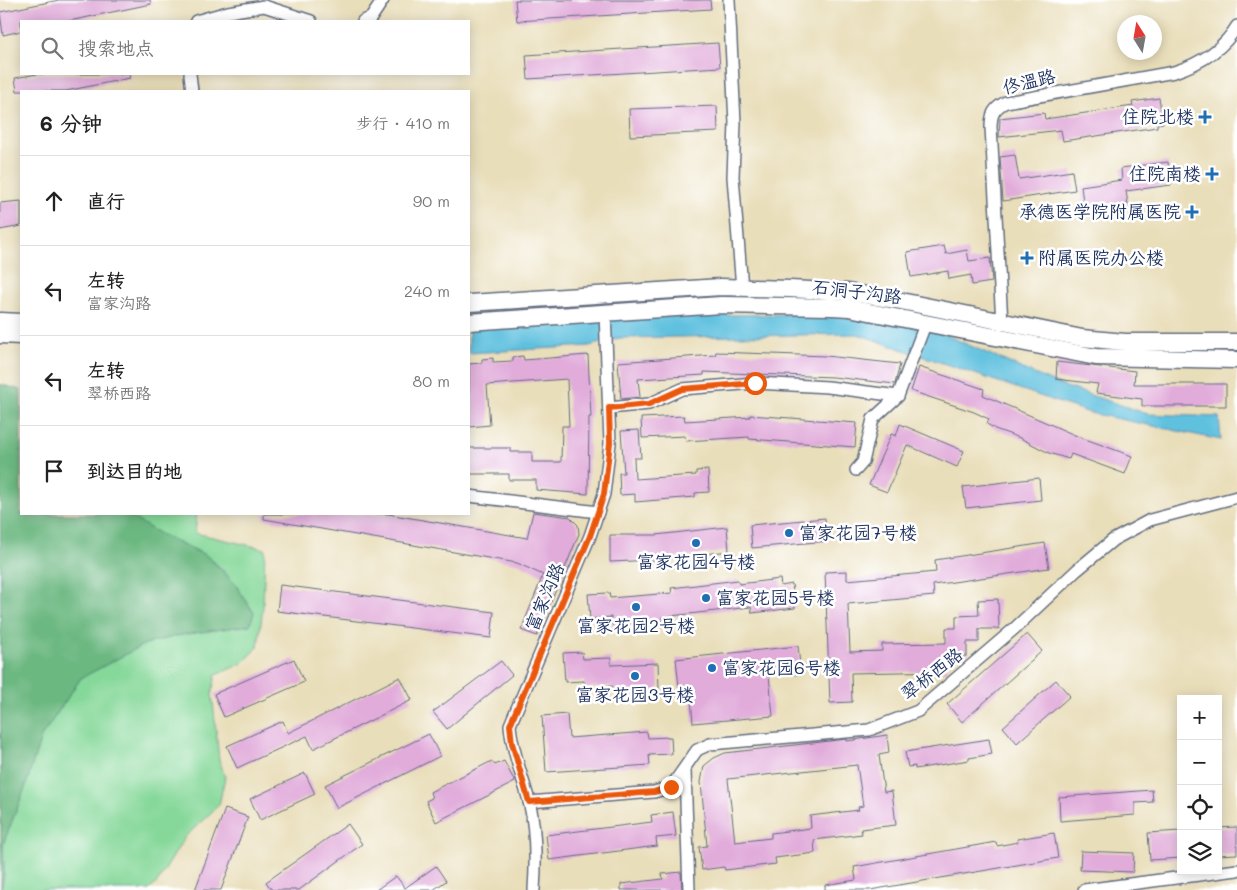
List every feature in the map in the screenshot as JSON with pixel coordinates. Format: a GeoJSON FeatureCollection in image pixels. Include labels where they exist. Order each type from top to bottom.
{"type":"FeatureCollection","features":[{"type":"Feature","properties":{"kind":"main road","name":"石洞子沟路"},"geometry":{"type":"LineString","coordinates":[[470,303],[742,288],[848,292],[1082,338],[1125,342],[1237,342]]}},
{"type":"Feature","properties":{"kind":"main road","name":"石洞子沟路"},"geometry":{"type":"LineString","coordinates":[[470,322],[721,305],[809,306],[849,308],[925,325],[1096,357],[1237,360]]}},
{"type":"Feature","properties":{"kind":"main road"},"geometry":{"type":"LineString","coordinates":[[0,321],[20,322]]}},
{"type":"Feature","properties":{"kind":"main road"},"geometry":{"type":"LineString","coordinates":[[0,335],[20,336]]}},
{"type":"Feature","properties":{"kind":"street"},"geometry":{"type":"LineString","coordinates":[[366,20],[371,18],[383,0]]}},
{"type":"Feature","properties":{"kind":"street"},"geometry":{"type":"LineString","coordinates":[[729,0],[735,123],[733,177],[742,288]]}},
{"type":"Feature","properties":{"kind":"street"},"geometry":{"type":"LineString","coordinates":[[200,20],[228,12],[264,6],[308,20]]}},
{"type":"Feature","properties":{"kind":"street","name":"佟温路"},"geometry":{"type":"LineString","coordinates":[[1002,323],[991,127],[991,116],[996,107],[1006,102],[1174,72],[1197,65],[1231,36],[1237,26]]}},
{"type":"Feature","properties":{"kind":"street"},"geometry":{"type":"LineString","coordinates":[[190,75],[192,90]]}},
{"type":"Feature","properties":{"kind":"street","name":"富家沟路"},"geometry":{"type":"LineString","coordinates":[[534,890],[536,863],[529,802],[512,743],[510,725],[590,536],[604,494],[610,443],[605,314]]}},
{"type":"Feature","properties":{"kind":"street"},"geometry":{"type":"LineString","coordinates":[[856,470],[863,462],[873,419],[898,396],[925,325]]}},
{"type":"Feature","properties":{"kind":"street"},"geometry":{"type":"LineString","coordinates":[[609,408],[649,404],[682,389],[755,383],[828,387],[898,396]]}},
{"type":"Feature","properties":{"kind":"street"},"geometry":{"type":"LineString","coordinates":[[470,496],[598,512]]}},
{"type":"Feature","properties":{"kind":"street","name":"翠桥西路"},"geometry":{"type":"LineString","coordinates":[[529,802],[654,792],[671,787],[685,771],[697,750],[710,744],[869,730],[918,711],[1016,628],[1077,570],[1113,540],[1150,520],[1237,497]]}},
{"type":"Feature","properties":{"kind":"street"},"geometry":{"type":"LineString","coordinates":[[685,771],[689,890]]}},
{"type":"Feature","properties":{"kind":"street"},"geometry":{"type":"LineString","coordinates":[[1084,890],[1237,870]]}},
{"type":"Feature","properties":{"kind":"green space"},"geometry":{"type":"Polygon","coordinates":[[[0,384],[20,390],[20,515],[128,515],[162,535],[207,556],[234,582],[254,613],[250,625],[181,635],[145,644],[81,678],[41,737],[25,788],[3,844],[4,874],[1,890],[0,384]]]}},
{"type":"Feature","properties":{"kind":"green space"},"geometry":{"type":"Polygon","coordinates":[[[127,515],[197,515],[195,533],[265,549],[263,607],[258,647],[243,663],[216,675],[212,693],[219,759],[225,777],[219,805],[185,837],[157,883],[149,890],[1,890],[4,874],[3,844],[25,788],[41,737],[81,678],[145,644],[181,635],[249,625],[254,613],[228,576],[208,557],[133,520],[127,515]]]}},
{"type":"Feature","properties":{"kind":"water"},"geometry":{"type":"Polygon","coordinates":[[[847,314],[939,332],[1057,384],[1148,414],[1219,417],[1221,440],[1090,413],[857,334],[619,338],[589,346],[470,353],[470,326],[621,316],[847,314]]]}},
{"type":"Feature","properties":{"kind":"building"},"geometry":{"type":"Polygon","coordinates":[[[59,0],[150,0],[151,4],[74,20],[20,20],[20,31],[3,35],[0,12],[59,0]]]}},
{"type":"Feature","properties":{"kind":"building"},"geometry":{"type":"Polygon","coordinates":[[[515,0],[710,0],[711,9],[517,21],[515,0]]]}},
{"type":"Feature","properties":{"kind":"building"},"geometry":{"type":"Polygon","coordinates":[[[718,43],[720,67],[528,79],[526,55],[718,43]]]}},
{"type":"Feature","properties":{"kind":"building"},"geometry":{"type":"Polygon","coordinates":[[[32,75],[129,75],[130,78],[71,90],[17,91],[15,78],[32,75]]]}},
{"type":"Feature","properties":{"kind":"building"},"geometry":{"type":"Polygon","coordinates":[[[1159,98],[1163,123],[1157,124],[1157,127],[1063,141],[1061,130],[999,137],[1000,118],[1044,113],[1045,119],[1133,106],[1132,102],[1159,98]]]}},
{"type":"Feature","properties":{"kind":"building"},"geometry":{"type":"Polygon","coordinates":[[[717,106],[718,132],[630,136],[629,109],[717,106]]]}},
{"type":"Feature","properties":{"kind":"building"},"geometry":{"type":"Polygon","coordinates":[[[1015,155],[1019,179],[1072,171],[1075,190],[1003,201],[1000,157],[1015,155]]]}},
{"type":"Feature","properties":{"kind":"building"},"geometry":{"type":"Polygon","coordinates":[[[1168,162],[1171,185],[1126,191],[1128,204],[1084,210],[1081,186],[1122,180],[1121,168],[1168,162]]]}},
{"type":"Feature","properties":{"kind":"building"},"geometry":{"type":"Polygon","coordinates":[[[20,201],[20,226],[0,230],[0,203],[20,201]]]}},
{"type":"Feature","properties":{"kind":"building"},"geometry":{"type":"Polygon","coordinates":[[[944,246],[946,254],[967,250],[969,261],[990,258],[992,282],[972,285],[971,275],[949,279],[948,271],[911,277],[907,252],[944,246]]]}},
{"type":"Feature","properties":{"kind":"building"},"geometry":{"type":"Polygon","coordinates":[[[716,352],[826,356],[900,364],[895,384],[833,377],[704,372],[704,375],[638,379],[640,397],[621,399],[618,362],[715,355],[716,352]]]}},
{"type":"Feature","properties":{"kind":"building"},"geometry":{"type":"Polygon","coordinates":[[[588,355],[591,417],[589,417],[588,494],[536,490],[536,480],[509,480],[509,474],[470,474],[470,448],[510,448],[510,452],[532,452],[532,462],[561,462],[562,426],[569,426],[567,379],[487,385],[490,425],[470,427],[470,364],[482,363],[482,359],[493,358],[493,362],[513,361],[513,357],[523,356],[524,360],[588,355]]]}},
{"type":"Feature","properties":{"kind":"building"},"geometry":{"type":"Polygon","coordinates":[[[1057,362],[1135,371],[1134,384],[1226,384],[1226,406],[1142,406],[1142,399],[1096,393],[1098,384],[1056,379],[1057,362]]]}},
{"type":"Feature","properties":{"kind":"building"},"geometry":{"type":"Polygon","coordinates":[[[919,367],[984,389],[983,395],[1077,436],[1132,456],[1125,474],[1071,454],[1069,459],[1049,453],[1020,438],[995,429],[987,424],[989,419],[974,412],[911,391],[919,367]]]}},
{"type":"Feature","properties":{"kind":"building"},"geometry":{"type":"Polygon","coordinates":[[[750,415],[857,423],[855,447],[749,439],[749,437],[686,441],[685,436],[642,438],[641,418],[684,416],[685,421],[750,417],[750,415]]]}},
{"type":"Feature","properties":{"kind":"building"},"geometry":{"type":"Polygon","coordinates":[[[900,424],[964,451],[957,467],[907,445],[887,492],[869,485],[891,434],[896,436],[900,424]]]}},
{"type":"Feature","properties":{"kind":"building"},"geometry":{"type":"Polygon","coordinates":[[[639,430],[641,458],[634,458],[635,479],[696,475],[696,471],[708,470],[709,492],[695,493],[695,497],[635,502],[635,494],[620,495],[619,473],[624,473],[621,431],[639,430]]]}},
{"type":"Feature","properties":{"kind":"building"},"geometry":{"type":"Polygon","coordinates":[[[1039,478],[1041,500],[966,508],[963,487],[1039,478]]]}},
{"type":"Feature","properties":{"kind":"building"},"geometry":{"type":"Polygon","coordinates":[[[533,512],[570,517],[578,525],[579,534],[537,636],[521,630],[543,575],[517,563],[264,519],[264,515],[394,515],[527,538],[533,512]]]}},
{"type":"Feature","properties":{"kind":"building","name":"富家花园7号楼"},"geometry":{"type":"Polygon","coordinates":[[[825,518],[827,541],[752,548],[750,525],[825,518]]]}},
{"type":"Feature","properties":{"kind":"building"},"geometry":{"type":"Polygon","coordinates":[[[727,527],[729,551],[656,560],[610,562],[610,535],[656,535],[727,527]]]}},
{"type":"Feature","properties":{"kind":"building"},"geometry":{"type":"Polygon","coordinates":[[[1045,543],[1049,568],[933,585],[934,596],[848,604],[850,652],[882,651],[882,644],[946,643],[946,628],[956,628],[956,616],[979,615],[978,600],[998,599],[999,629],[979,629],[979,642],[967,642],[967,656],[946,657],[947,671],[851,673],[852,702],[830,703],[825,572],[847,571],[847,580],[936,572],[935,560],[1045,543]]]}},
{"type":"Feature","properties":{"kind":"building"},"geometry":{"type":"Polygon","coordinates":[[[780,579],[781,586],[792,584],[795,608],[752,613],[751,607],[662,617],[662,621],[612,625],[611,617],[590,619],[588,594],[609,593],[610,598],[672,593],[671,588],[738,580],[739,584],[780,579]]]}},
{"type":"Feature","properties":{"kind":"building"},"geometry":{"type":"Polygon","coordinates":[[[280,585],[494,612],[491,638],[277,611],[280,585]]]}},
{"type":"Feature","properties":{"kind":"building"},"geometry":{"type":"Polygon","coordinates":[[[1027,634],[1042,651],[962,722],[947,704],[1027,634]]]}},
{"type":"Feature","properties":{"kind":"building"},"geometry":{"type":"Polygon","coordinates":[[[798,646],[801,674],[793,675],[792,672],[769,675],[773,716],[693,723],[690,686],[679,687],[676,659],[798,646]]]}},
{"type":"Feature","properties":{"kind":"building"},"geometry":{"type":"Polygon","coordinates":[[[582,652],[583,659],[611,658],[611,665],[658,663],[659,690],[612,692],[612,686],[584,688],[584,681],[565,682],[563,653],[582,652]]]}},
{"type":"Feature","properties":{"kind":"building"},"geometry":{"type":"Polygon","coordinates":[[[294,659],[304,682],[224,717],[214,694],[294,659]]]}},
{"type":"Feature","properties":{"kind":"building"},"geometry":{"type":"Polygon","coordinates":[[[501,661],[512,675],[447,729],[433,712],[501,661]]]}},
{"type":"Feature","properties":{"kind":"building"},"geometry":{"type":"Polygon","coordinates":[[[400,677],[412,700],[313,749],[307,736],[237,768],[227,746],[283,721],[288,733],[400,677]]]}},
{"type":"Feature","properties":{"kind":"building"},"geometry":{"type":"Polygon","coordinates":[[[1056,680],[1070,696],[1017,743],[1003,727],[1056,680]]]}},
{"type":"Feature","properties":{"kind":"building"},"geometry":{"type":"Polygon","coordinates":[[[567,714],[569,738],[647,732],[648,738],[671,737],[672,754],[649,755],[650,765],[546,772],[542,716],[567,714]]]}},
{"type":"Feature","properties":{"kind":"building"},"geometry":{"type":"Polygon","coordinates":[[[429,734],[440,756],[337,808],[325,785],[429,734]]]}},
{"type":"Feature","properties":{"kind":"building"},"geometry":{"type":"Polygon","coordinates":[[[887,735],[889,753],[879,755],[884,792],[892,791],[896,825],[861,829],[862,834],[814,840],[815,853],[775,858],[776,864],[725,870],[724,867],[702,870],[699,847],[707,846],[701,782],[704,766],[714,758],[725,753],[847,739],[847,741],[887,735]],[[857,765],[728,779],[735,842],[771,838],[771,833],[811,828],[810,816],[859,810],[858,807],[863,806],[857,765]]]}},
{"type":"Feature","properties":{"kind":"building"},"geometry":{"type":"Polygon","coordinates":[[[989,739],[992,754],[915,769],[915,766],[908,767],[905,752],[989,739]]]}},
{"type":"Feature","properties":{"kind":"building"},"geometry":{"type":"Polygon","coordinates":[[[492,761],[495,765],[504,761],[515,782],[436,822],[426,801],[432,798],[430,792],[492,761]]]}},
{"type":"Feature","properties":{"kind":"building"},"geometry":{"type":"Polygon","coordinates":[[[305,773],[315,794],[260,820],[250,799],[305,773]]]}},
{"type":"Feature","properties":{"kind":"building"},"geometry":{"type":"Polygon","coordinates":[[[1152,790],[1153,802],[1135,803],[1135,815],[1060,821],[1059,797],[1152,790]]]}},
{"type":"Feature","properties":{"kind":"building"},"geometry":{"type":"Polygon","coordinates":[[[225,809],[248,817],[221,890],[195,890],[225,809]]]}},
{"type":"Feature","properties":{"kind":"building"},"geometry":{"type":"Polygon","coordinates":[[[673,812],[676,836],[656,838],[657,846],[549,860],[546,835],[652,822],[651,815],[673,812]]]}},
{"type":"Feature","properties":{"kind":"building"},"geometry":{"type":"Polygon","coordinates":[[[348,824],[362,844],[299,890],[272,890],[266,882],[348,824]]]}},
{"type":"Feature","properties":{"kind":"building"},"geometry":{"type":"Polygon","coordinates":[[[1237,827],[1237,854],[1222,855],[1222,828],[1237,827]]]}},
{"type":"Feature","properties":{"kind":"building"},"geometry":{"type":"Polygon","coordinates":[[[1177,831],[1177,858],[1150,860],[1148,833],[1177,831]]]}},
{"type":"Feature","properties":{"kind":"building"},"geometry":{"type":"Polygon","coordinates":[[[1054,833],[1058,858],[870,890],[825,890],[825,885],[856,880],[854,867],[996,842],[997,846],[1018,842],[1017,839],[1054,833]]]}},
{"type":"Feature","properties":{"kind":"building"},"geometry":{"type":"Polygon","coordinates":[[[1081,851],[1134,853],[1133,872],[1080,870],[1081,851]]]}},
{"type":"Feature","properties":{"kind":"building"},"geometry":{"type":"Polygon","coordinates":[[[436,866],[446,881],[433,890],[376,890],[396,876],[405,888],[436,866]]]}},
{"type":"Feature","properties":{"kind":"building"},"geometry":{"type":"Polygon","coordinates":[[[681,872],[682,890],[621,890],[621,884],[663,879],[662,874],[681,872]]]}},
{"type":"Feature","properties":{"kind":"place","name":"住院北楼"},"geometry":{"type":"Point","coordinates":[1205,117]}},
{"type":"Feature","properties":{"kind":"place","name":"住院南楼"},"geometry":{"type":"Point","coordinates":[1212,174]}},
{"type":"Feature","properties":{"kind":"place","name":"承德医学院附属医院"},"geometry":{"type":"Point","coordinates":[1192,212]}},
{"type":"Feature","properties":{"kind":"place","name":"附属医院办公楼"},"geometry":{"type":"Point","coordinates":[1027,258]}},
{"type":"Feature","properties":{"kind":"place","name":"富家花园7号楼"},"geometry":{"type":"Point","coordinates":[789,533]}},
{"type":"Feature","properties":{"kind":"place","name":"富家花园4号楼"},"geometry":{"type":"Point","coordinates":[696,543]}},
{"type":"Feature","properties":{"kind":"place","name":"富家花园5号楼"},"geometry":{"type":"Point","coordinates":[706,598]}},
{"type":"Feature","properties":{"kind":"place","name":"富家花园2号楼"},"geometry":{"type":"Point","coordinates":[636,607]}},
{"type":"Feature","properties":{"kind":"place","name":"富家花园6号楼"},"geometry":{"type":"Point","coordinates":[712,668]}},
{"type":"Feature","properties":{"kind":"place","name":"富家花园3号楼"},"geometry":{"type":"Point","coordinates":[635,676]}},
{"type":"Feature","properties":{"kind":"route"},"geometry":{"type":"LineString","coordinates":[[671,787],[654,792],[529,802],[512,743],[510,725],[590,536],[604,494],[610,443],[609,408],[649,404],[682,389],[755,383]]}}]}
